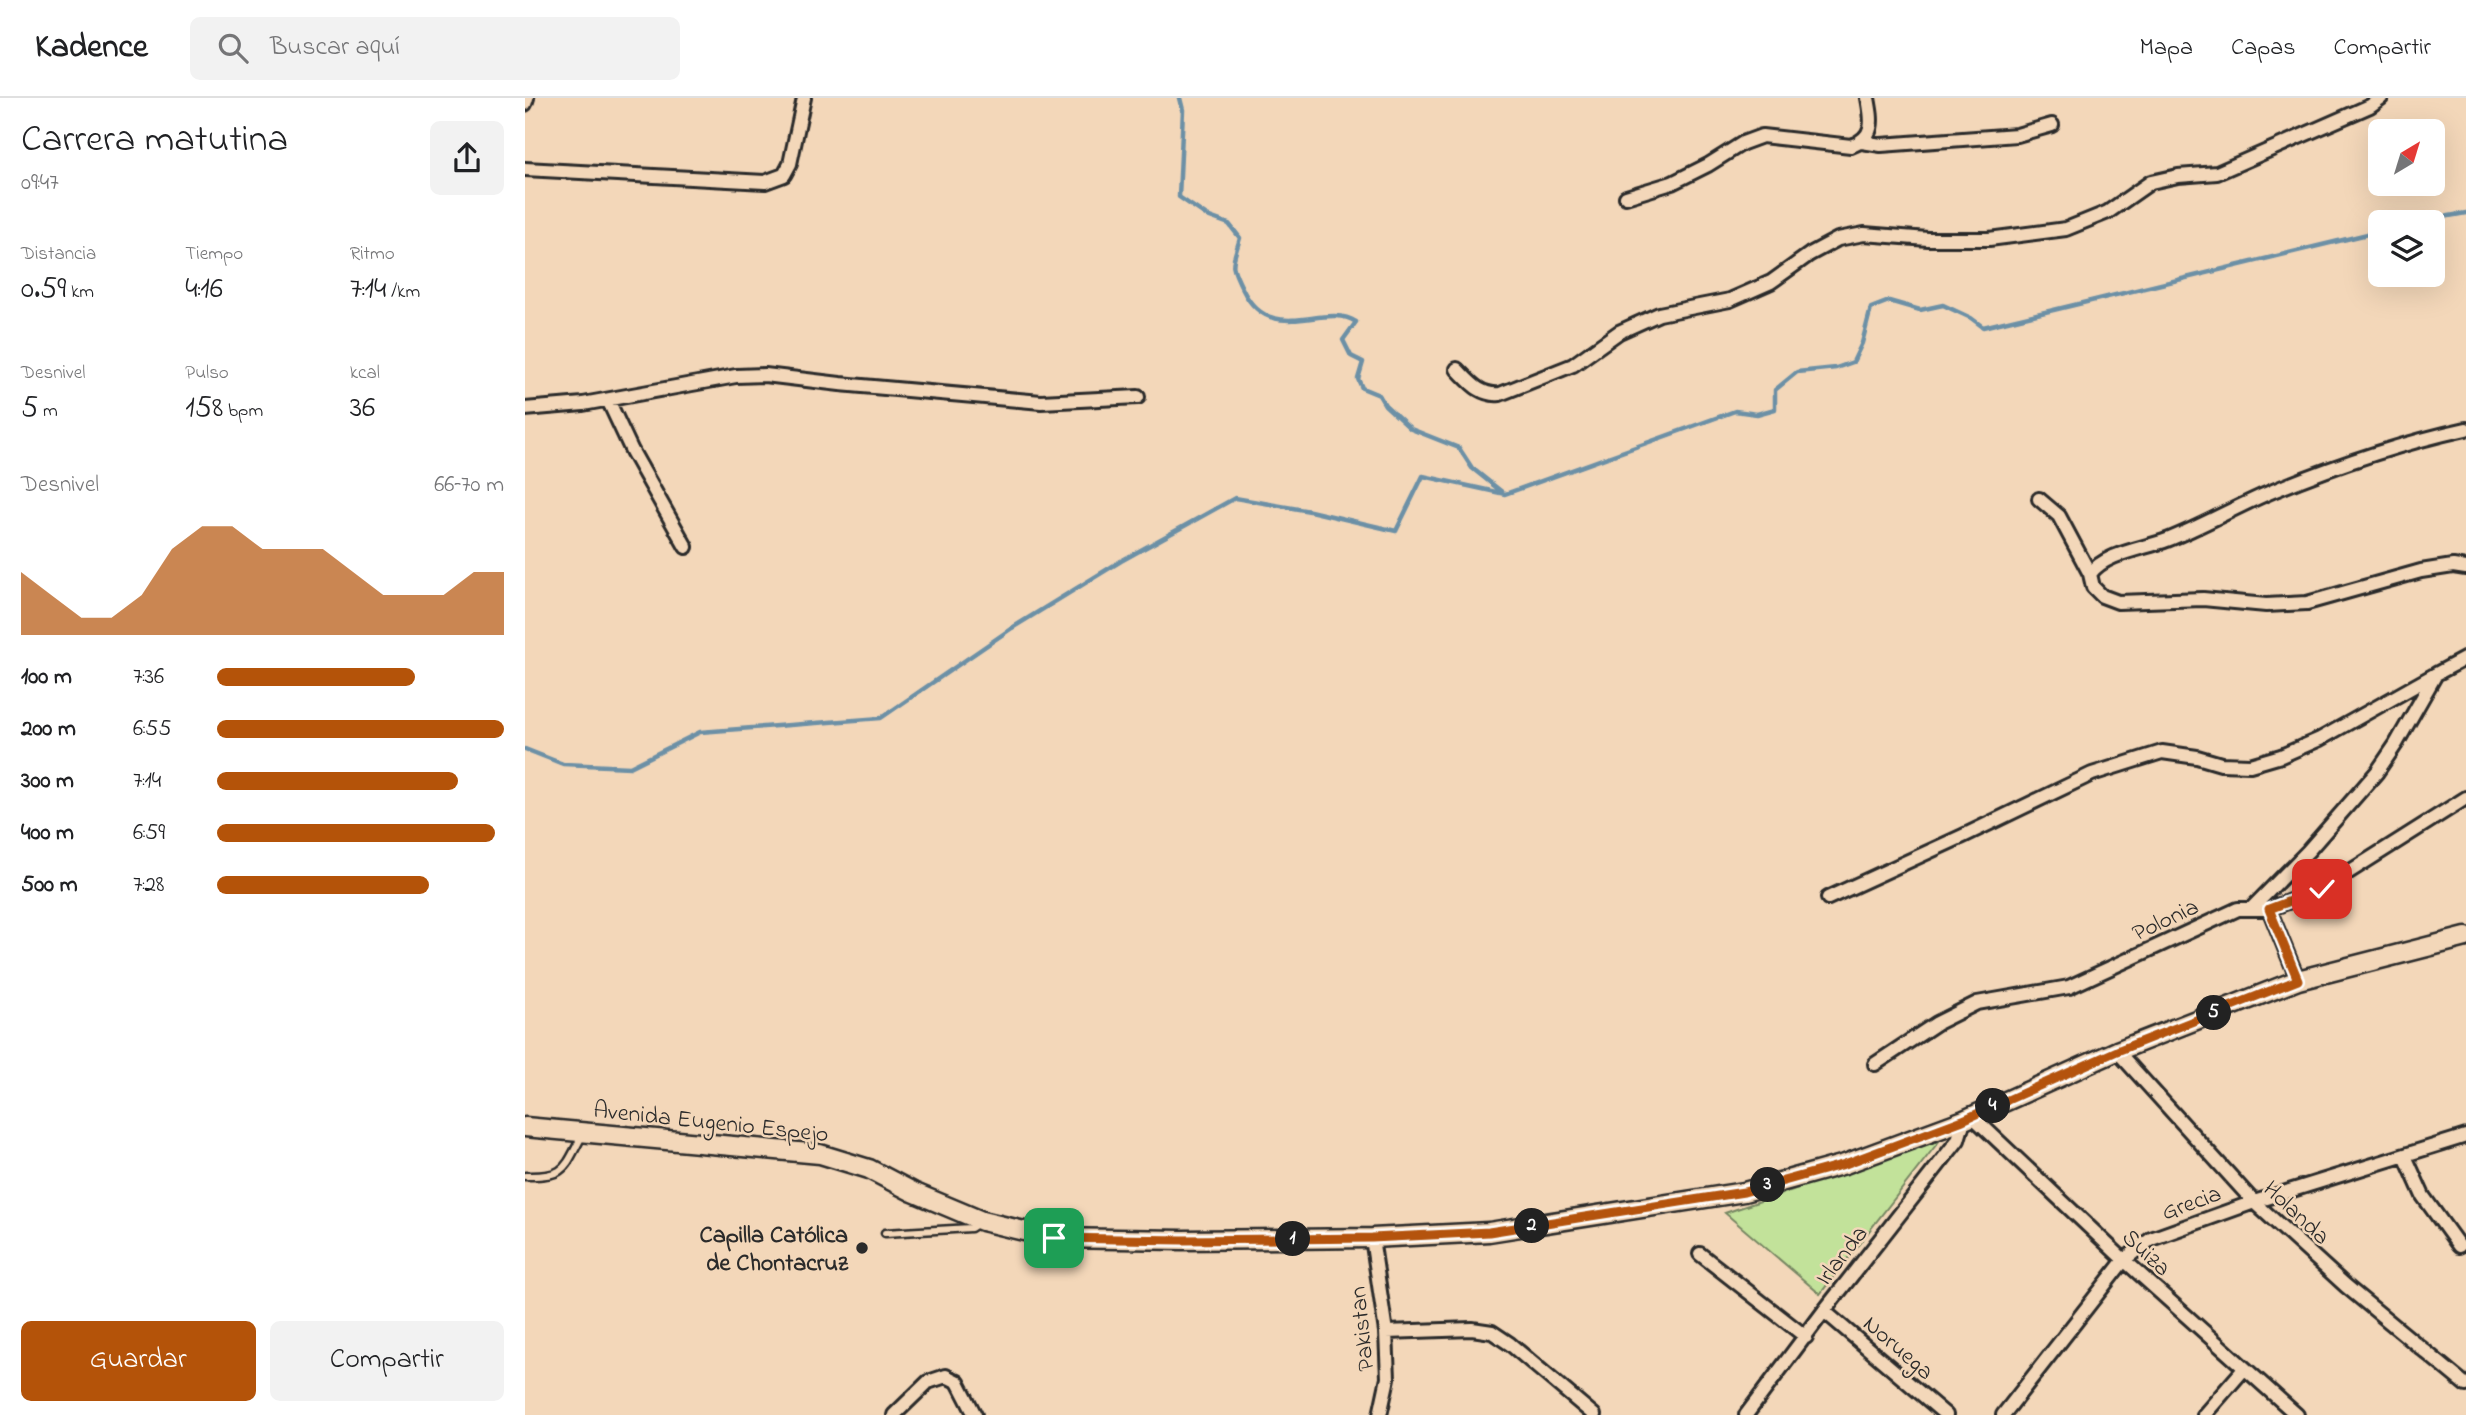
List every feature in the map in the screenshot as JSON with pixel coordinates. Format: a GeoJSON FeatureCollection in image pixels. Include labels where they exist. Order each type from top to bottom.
{"type":"FeatureCollection","features":[{"type":"Feature","properties":{"kind":"main road","name":"Avenida Eugenio Espejo"},"geometry":{"type":"LineString","coordinates":[[525,1127],[820,1154],[869,1169],[913,1192],[982,1221],[1044,1236],[1079,1239],[1372,1238],[1489,1232],[1744,1192],[1845,1164],[1968,1118],[2117,1051],[2298,980],[2466,937]]}},
{"type":"Feature","properties":{"kind":"street"},"geometry":{"type":"LineString","coordinates":[[525,104],[527,98]]}},
{"type":"Feature","properties":{"kind":"street"},"geometry":{"type":"LineString","coordinates":[[525,169],[765,182],[784,176],[790,163],[804,98]]}},
{"type":"Feature","properties":{"kind":"street"},"geometry":{"type":"LineString","coordinates":[[1863,142],[1871,130],[1868,98]]}},
{"type":"Feature","properties":{"kind":"street"},"geometry":{"type":"LineString","coordinates":[[1457,369],[1477,389],[1490,395],[1500,394],[1573,365],[1619,332],[1660,313],[1730,300],[1771,282],[1810,254],[1838,239],[1864,234],[1928,239],[1989,239],[2066,229],[2108,212],[2151,183],[2178,176],[2217,173],[2359,111],[2381,98]]}},
{"type":"Feature","properties":{"kind":"street"},"geometry":{"type":"LineString","coordinates":[[1626,197],[1672,183],[1708,165],[1743,142],[1762,136],[1851,146],[1863,142],[1881,145],[2017,135],[2052,125]]}},
{"type":"Feature","properties":{"kind":"street"},"geometry":{"type":"LineString","coordinates":[[525,409],[608,400],[736,376],[765,375],[1041,402],[1138,397]]}},
{"type":"Feature","properties":{"kind":"street"},"geometry":{"type":"LineString","coordinates":[[608,400],[632,451],[686,547]]}},
{"type":"Feature","properties":{"kind":"street"},"geometry":{"type":"LineString","coordinates":[[2090,574],[2095,566],[2167,540],[2274,491],[2406,444],[2466,429]]}},
{"type":"Feature","properties":{"kind":"street"},"geometry":{"type":"LineString","coordinates":[[2039,499],[2059,516],[2090,574],[2093,587],[2102,596],[2118,602],[2203,600],[2266,605],[2308,603],[2421,571],[2452,566],[2466,568]]}},
{"type":"Feature","properties":{"kind":"street"},"geometry":{"type":"LineString","coordinates":[[1828,898],[2092,774],[2162,752],[2221,764],[2250,765],[2281,756],[2319,739],[2466,658]]}},
{"type":"Feature","properties":{"kind":"street"},"geometry":{"type":"LineString","coordinates":[[2253,907],[2308,851],[2377,772],[2436,674]]}},
{"type":"Feature","properties":{"kind":"street","name":"Polonia"},"geometry":{"type":"LineString","coordinates":[[1875,1064],[1937,1023],[1977,1003],[2070,987],[2238,909],[2269,909],[2322,889],[2466,798]]}},
{"type":"Feature","properties":{"kind":"street"},"geometry":{"type":"LineString","coordinates":[[2269,909],[2298,980]]}},
{"type":"Feature","properties":{"kind":"street","name":"Holanda"},"geometry":{"type":"LineString","coordinates":[[2117,1051],[2254,1202],[2346,1286],[2466,1385]]}},
{"type":"Feature","properties":{"kind":"street","name":"Suiza"},"geometry":{"type":"LineString","coordinates":[[1968,1118],[2297,1415]]}},
{"type":"Feature","properties":{"kind":"street","name":"Irlanda"},"geometry":{"type":"LineString","coordinates":[[1746,1415],[1958,1140],[1968,1118]]}},
{"type":"Feature","properties":{"kind":"street","name":"Grecia"},"geometry":{"type":"LineString","coordinates":[[2003,1415],[2124,1260],[2151,1239],[2254,1202],[2466,1136]]}},
{"type":"Feature","properties":{"kind":"street"},"geometry":{"type":"LineString","coordinates":[[2405,1156],[2423,1196],[2459,1246]]}},
{"type":"Feature","properties":{"kind":"street","name":"Pakistan"},"geometry":{"type":"LineString","coordinates":[[1372,1238],[1385,1332],[1388,1378],[1380,1415]]}},
{"type":"Feature","properties":{"kind":"street"},"geometry":{"type":"LineString","coordinates":[[1700,1254],[1806,1336]]}},
{"type":"Feature","properties":{"kind":"street","name":"Noruega"},"geometry":{"type":"LineString","coordinates":[[1824,1311],[1946,1415]]}},
{"type":"Feature","properties":{"kind":"street"},"geometry":{"type":"LineString","coordinates":[[1385,1332],[1472,1329],[1492,1332],[1594,1415]]}},
{"type":"Feature","properties":{"kind":"street"},"geometry":{"type":"LineString","coordinates":[[2204,1415],[2244,1369]]}},
{"type":"Feature","properties":{"kind":"street"},"geometry":{"type":"LineString","coordinates":[[894,1415],[928,1382],[946,1376],[958,1382],[975,1415]]}},
{"type":"Feature","properties":{"kind":"lane"},"geometry":{"type":"LineString","coordinates":[[525,1176],[556,1174],[564,1169],[585,1131]]}},
{"type":"Feature","properties":{"kind":"lane"},"geometry":{"type":"LineString","coordinates":[[885,1233],[971,1228],[982,1221]]}},
{"type":"Feature","properties":{"kind":"green space"},"geometry":{"type":"Polygon","coordinates":[[[1940,1140],[1820,1294],[1725,1213],[1940,1140]]]}},
{"type":"Feature","properties":{"kind":"waterway"},"geometry":{"type":"LineString","coordinates":[[1180,98],[1183,110],[1179,197],[1207,216],[1229,224],[1240,238],[1234,259],[1235,274],[1255,307],[1268,316],[1283,320],[1329,316],[1356,322],[1343,340],[1351,356],[1363,362],[1358,379],[1362,388],[1379,395],[1385,405],[1411,429],[1459,448],[1472,468],[1502,492]]}},
{"type":"Feature","properties":{"kind":"waterway"},"geometry":{"type":"LineString","coordinates":[[2445,217],[2466,213]]}},
{"type":"Feature","properties":{"kind":"waterway"},"geometry":{"type":"LineString","coordinates":[[525,749],[563,764],[630,767],[700,732],[881,718],[1012,628],[1121,561],[1235,498],[1310,511],[1396,531],[1423,476],[1505,494],[1735,411],[1757,414],[1775,409],[1775,390],[1797,372],[1836,368],[1853,362],[1862,343],[1871,308],[1889,301],[1920,310],[1943,305],[1971,318],[1983,327],[2368,234]]}},
{"type":"Feature","properties":{"kind":"place","name":"Capilla Católica de Chontacruz"},"geometry":{"type":"Point","coordinates":[862,1248]}},
{"type":"Feature","properties":{"kind":"route"},"geometry":{"type":"LineString","coordinates":[[1054,1238],[1372,1238],[1489,1232],[1744,1192],[1845,1164],[1963,1120],[2117,1051],[2298,980],[2269,909],[2322,889]]}}]}
